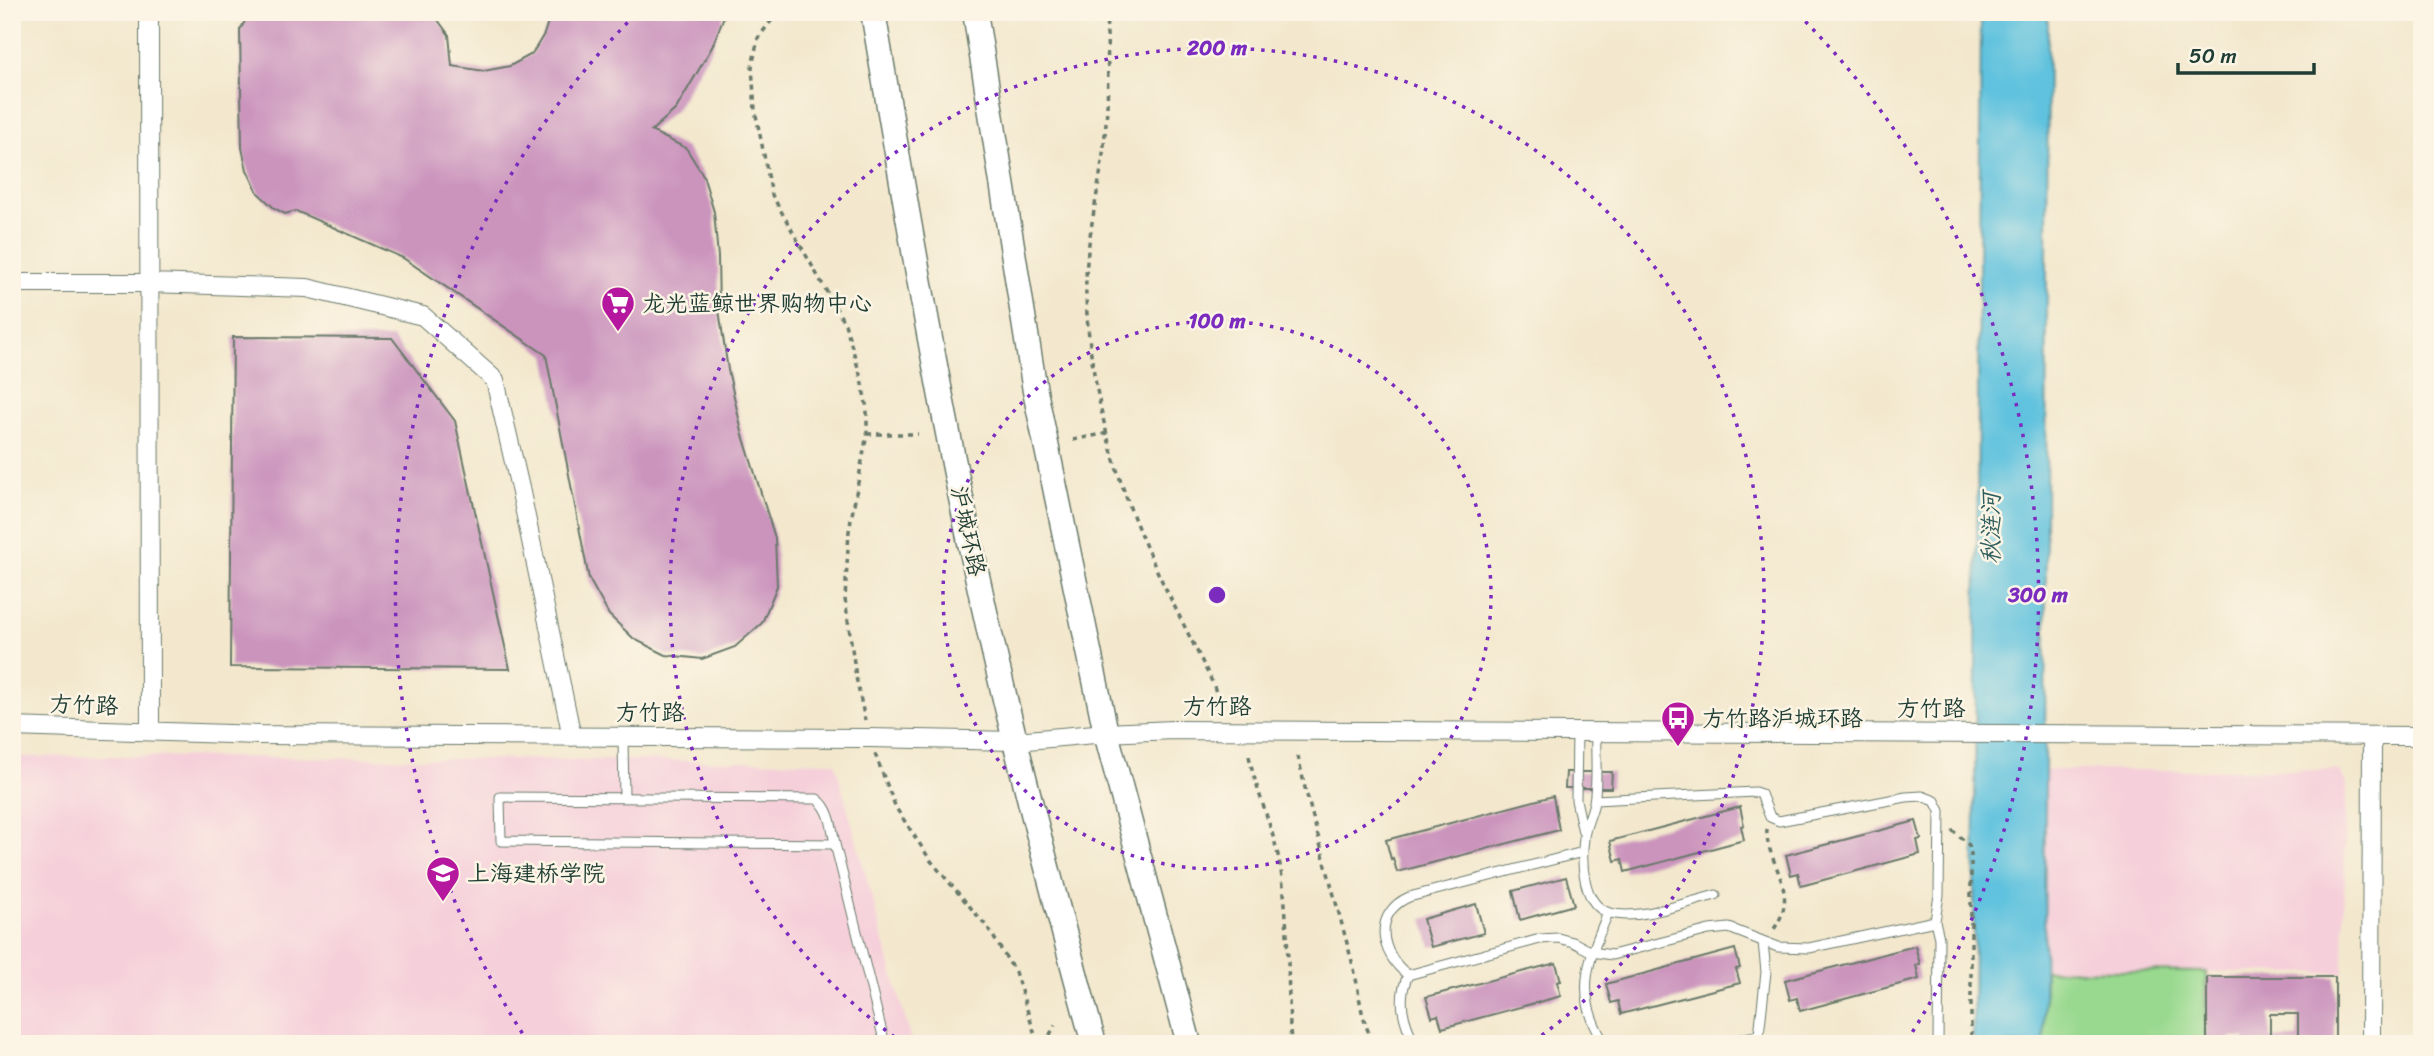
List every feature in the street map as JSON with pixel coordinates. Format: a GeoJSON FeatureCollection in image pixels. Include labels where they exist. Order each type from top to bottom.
{"type":"FeatureCollection","features":[{"type":"Feature","properties":{"kind":"main road","name":"沪城环路"},"geometry":{"type":"LineString","coordinates":[[873,12],[952,456],[1016,741],[1094,1044]]}},
{"type":"Feature","properties":{"kind":"main road"},"geometry":{"type":"LineString","coordinates":[[975,12],[1035,391],[1106,733],[1189,1044]]}},
{"type":"Feature","properties":{"kind":"street"},"geometry":{"type":"LineString","coordinates":[[149,12],[150,731]]}},
{"type":"Feature","properties":{"kind":"street"},"geometry":{"type":"LineString","coordinates":[[12,284],[150,283],[307,288],[423,316],[495,380],[572,737]]}},
{"type":"Feature","properties":{"kind":"street","name":"方竹路"},"geometry":{"type":"LineString","coordinates":[[12,727],[260,735],[1016,741],[1172,730],[2422,736]]}},
{"type":"Feature","properties":{"kind":"street"},"geometry":{"type":"LineString","coordinates":[[2371,1044],[2372,737]]}},
{"type":"Feature","properties":{"kind":"lane"},"geometry":{"type":"LineString","coordinates":[[1577,732],[1576,800],[1584,837]]}},
{"type":"Feature","properties":{"kind":"lane"},"geometry":{"type":"LineString","coordinates":[[1596,732],[1595,800],[1584,837],[1583,852],[1585,883],[1595,904],[1608,913],[1630,915],[1716,895]]}},
{"type":"Feature","properties":{"kind":"lane"},"geometry":{"type":"LineString","coordinates":[[623,737],[624,798]]}},
{"type":"Feature","properties":{"kind":"lane"},"geometry":{"type":"LineString","coordinates":[[1595,800],[1755,792],[1762,794],[1770,817],[1779,821],[1922,796],[1935,801],[1940,811],[1938,902],[1935,921],[1938,938],[1938,1044]]}},
{"type":"Feature","properties":{"kind":"lane"},"geometry":{"type":"LineString","coordinates":[[835,845],[501,841],[500,797],[817,799],[828,811],[885,1044]]}},
{"type":"Feature","properties":{"kind":"lane"},"geometry":{"type":"LineString","coordinates":[[1408,975],[1399,968],[1385,946],[1387,918],[1395,903],[1409,897],[1583,852]]}},
{"type":"Feature","properties":{"kind":"lane"},"geometry":{"type":"LineString","coordinates":[[1605,1044],[1600,1037],[1587,996],[1587,967],[1608,913]]}},
{"type":"Feature","properties":{"kind":"lane"},"geometry":{"type":"LineString","coordinates":[[1408,975],[1540,939],[1558,938],[1592,951],[1612,955],[1709,930],[1729,928],[1778,947],[1809,948],[1935,921]]}},
{"type":"Feature","properties":{"kind":"lane"},"geometry":{"type":"LineString","coordinates":[[1718,1044],[1758,1039],[1766,972],[1763,942]]}},
{"type":"Feature","properties":{"kind":"lane"},"geometry":{"type":"LineString","coordinates":[[1408,975],[1402,989],[1401,1002],[1409,1033],[1416,1044]]}},
{"type":"Feature","properties":{"kind":"path"},"geometry":{"type":"LineString","coordinates":[[778,12],[758,38],[752,67],[755,110],[772,195],[845,324],[867,408],[867,433],[849,531],[845,599],[856,677],[869,738],[896,808],[931,861],[988,929],[1014,972],[1038,1044]]}},
{"type":"Feature","properties":{"kind":"path"},"geometry":{"type":"LineString","coordinates":[[1106,12],[1108,46],[1105,135],[1087,246],[1086,296],[1091,350],[1107,433],[1134,518],[1214,686],[1219,703]]}},
{"type":"Feature","properties":{"kind":"path"},"geometry":{"type":"LineString","coordinates":[[867,433],[918,433]]}},
{"type":"Feature","properties":{"kind":"path"},"geometry":{"type":"LineString","coordinates":[[1073,440],[1107,433]]}},
{"type":"Feature","properties":{"kind":"path"},"geometry":{"type":"LineString","coordinates":[[1249,756],[1281,868],[1287,916],[1291,1044]]}},
{"type":"Feature","properties":{"kind":"path"},"geometry":{"type":"LineString","coordinates":[[1298,756],[1360,992],[1361,1016],[1375,1044]]}},
{"type":"Feature","properties":{"kind":"path"},"geometry":{"type":"LineString","coordinates":[[1763,942],[1782,918],[1786,907],[1777,866],[1766,837],[1770,817]]}},
{"type":"Feature","properties":{"kind":"path"},"geometry":{"type":"LineString","coordinates":[[1940,825],[1962,837],[1969,845],[1971,854],[1970,1044]]}},
{"type":"Feature","properties":{"kind":"path"},"geometry":{"type":"LineString","coordinates":[[1045,1044],[1055,1025]]}},
{"type":"Feature","properties":{"kind":"shaded area","name":"上海建桥学院"},"geometry":{"type":"Polygon","coordinates":[[[12,757],[835,762],[912,1044],[12,1044],[12,757]]]}},
{"type":"Feature","properties":{"kind":"shaded area"},"geometry":{"type":"Polygon","coordinates":[[[2045,770],[2337,770],[2346,784],[2343,973],[2045,970],[2045,770]]]}},
{"type":"Feature","properties":{"kind":"green space"},"geometry":{"type":"Polygon","coordinates":[[[2045,970],[2206,972],[2205,1044],[2044,1044],[2045,970]]]}},
{"type":"Feature","properties":{"kind":"water","name":"秋涟河"},"geometry":{"type":"Polygon","coordinates":[[[1981,12],[2048,12],[2044,1044],[1973,1044],[1981,12]]]}},
{"type":"Feature","properties":{"kind":"building","name":"龙光蓝鲸世界购物中心"},"geometry":{"type":"Polygon","coordinates":[[[250,12],[432,12],[449,35],[452,66],[484,71],[510,66],[532,54],[544,34],[551,12],[722,12],[724,16],[712,47],[676,109],[651,131],[686,148],[703,175],[714,212],[719,310],[728,370],[742,432],[775,538],[777,586],[762,623],[735,647],[702,659],[666,655],[634,639],[609,615],[589,579],[546,355],[403,258],[296,211],[285,214],[258,193],[247,170],[242,148],[240,30],[250,12]]]}},
{"type":"Feature","properties":{"kind":"building"},"geometry":{"type":"Polygon","coordinates":[[[233,337],[392,338],[455,421],[510,669],[230,667],[233,337]]]}},
{"type":"Feature","properties":{"kind":"building"},"geometry":{"type":"Polygon","coordinates":[[[1566,772],[1612,772],[1611,788],[1565,788],[1566,772]]]}},
{"type":"Feature","properties":{"kind":"building"},"geometry":{"type":"Polygon","coordinates":[[[1553,796],[1559,830],[1397,872],[1393,858],[1391,859],[1386,840],[1553,796]]]}},
{"type":"Feature","properties":{"kind":"building"},"geometry":{"type":"Polygon","coordinates":[[[1740,807],[1744,840],[1625,872],[1622,859],[1615,861],[1610,841],[1740,807]]]}},
{"type":"Feature","properties":{"kind":"building"},"geometry":{"type":"Polygon","coordinates":[[[1916,821],[1921,839],[1917,840],[1920,854],[1801,886],[1798,873],[1791,875],[1786,855],[1916,821]]]}},
{"type":"Feature","properties":{"kind":"building"},"geometry":{"type":"Polygon","coordinates":[[[1566,877],[1574,905],[1520,920],[1513,891],[1566,877]]]}},
{"type":"Feature","properties":{"kind":"building"},"geometry":{"type":"Polygon","coordinates":[[[1476,904],[1484,933],[1431,947],[1423,919],[1476,904]]]}},
{"type":"Feature","properties":{"kind":"building"},"geometry":{"type":"Polygon","coordinates":[[[1915,946],[1920,964],[1916,965],[1919,979],[1800,1011],[1797,998],[1790,1000],[1785,980],[1915,946]]]}},
{"type":"Feature","properties":{"kind":"building"},"geometry":{"type":"Polygon","coordinates":[[[1735,949],[1740,968],[1736,969],[1740,983],[1621,1014],[1618,1001],[1611,1003],[1606,984],[1735,949]]]}},
{"type":"Feature","properties":{"kind":"building"},"geometry":{"type":"Polygon","coordinates":[[[1556,963],[1561,981],[1557,982],[1561,996],[1442,1028],[1438,1015],[1432,1017],[1426,997],[1556,963]]]}},
{"type":"Feature","properties":{"kind":"building"},"geometry":{"type":"Polygon","coordinates":[[[2207,977],[2335,977],[2335,1044],[2245,1044],[2245,1038],[2231,1038],[2231,1044],[2207,1044],[2207,977]],[[2270,1014],[2270,1038],[2298,1038],[2298,1014],[2270,1014]]]}},
{"type":"Feature","properties":{"kind":"place","name":"龙光蓝鲸世界购物中心"},"geometry":{"type":"Point","coordinates":[618,333]}},
{"type":"Feature","properties":{"kind":"place","name":"方竹路沪城环路"},"geometry":{"type":"Point","coordinates":[1678,748]}},
{"type":"Feature","properties":{"kind":"place","name":"上海建桥学院"},"geometry":{"type":"Point","coordinates":[443,903]}}]}
